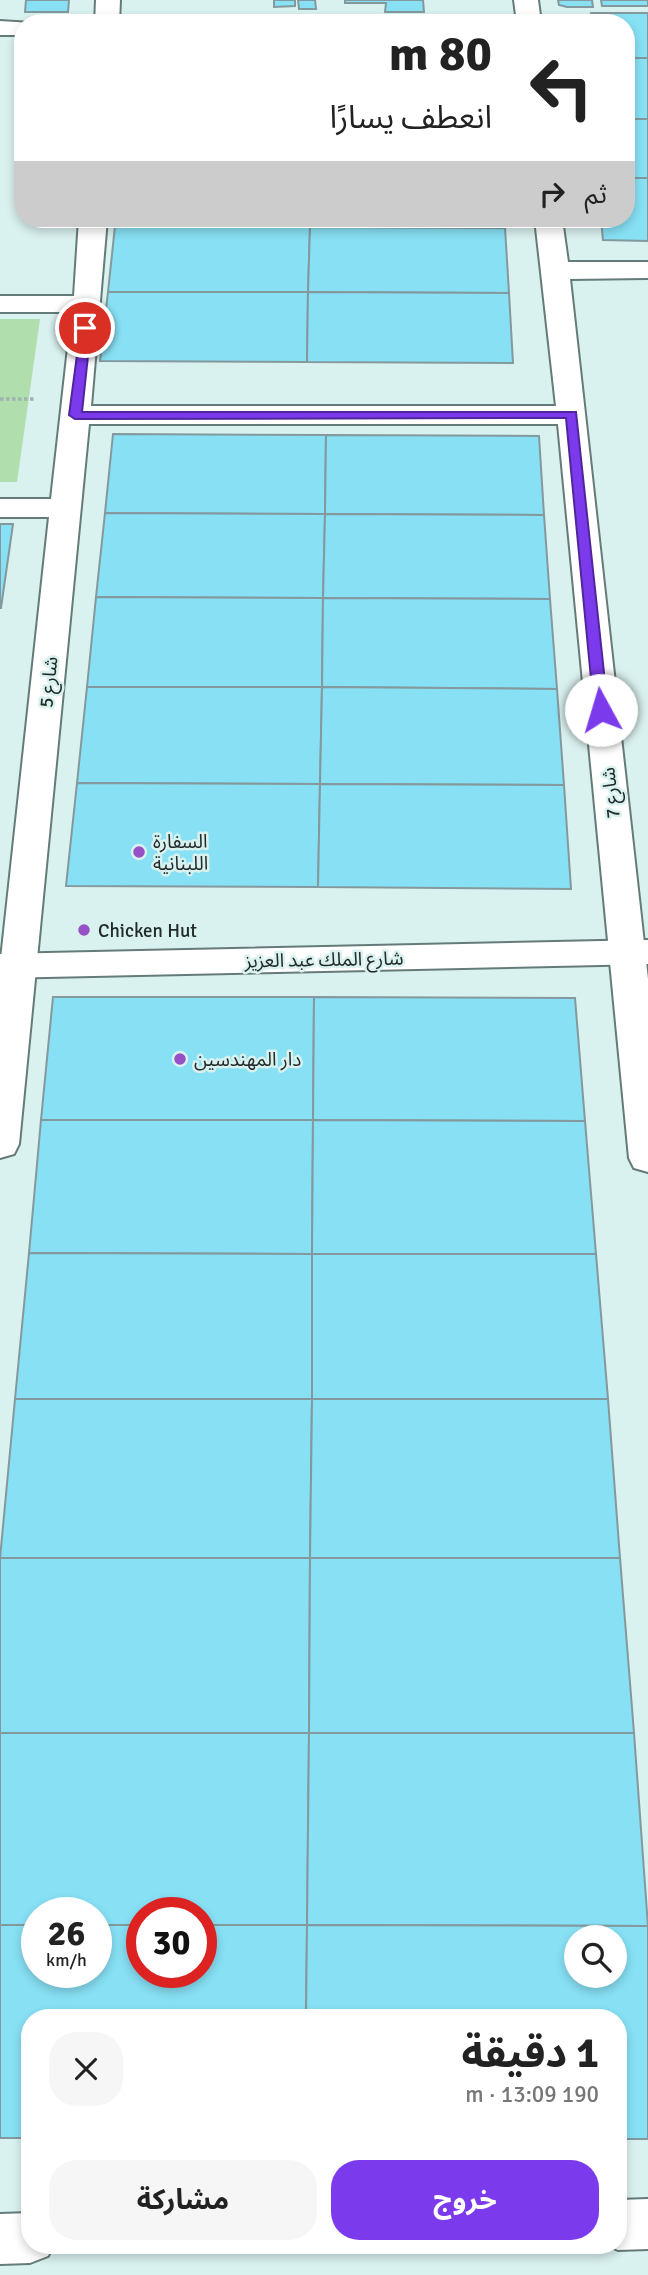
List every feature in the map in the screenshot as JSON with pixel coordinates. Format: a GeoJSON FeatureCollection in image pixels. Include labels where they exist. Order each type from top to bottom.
{"type":"FeatureCollection","features":[{"type":"Feature","properties":{"kind":"street","name":"شارع 5"},"geometry":{"type":"LineString","coordinates":[[0,1144],[9,966],[66,508],[88,304],[92,228]]}},
{"type":"Feature","properties":{"kind":"street","name":"شارع 7"},"geometry":{"type":"LineString","coordinates":[[550,228],[637,952],[648,1158]]}},
{"type":"Feature","properties":{"kind":"street"},"geometry":{"type":"LineString","coordinates":[[554,271],[648,270]]}},
{"type":"Feature","properties":{"kind":"street"},"geometry":{"type":"LineString","coordinates":[[0,304],[88,304]]}},
{"type":"Feature","properties":{"kind":"street"},"geometry":{"type":"LineString","coordinates":[[75,415],[572,415]]}},
{"type":"Feature","properties":{"kind":"street"},"geometry":{"type":"LineString","coordinates":[[0,508],[66,508]]}},
{"type":"Feature","properties":{"kind":"street","name":"شارع الملك عبد العزيز"},"geometry":{"type":"LineString","coordinates":[[9,966],[637,952]]}},
{"type":"Feature","properties":{"kind":"street"},"geometry":{"type":"LineString","coordinates":[[627,2225],[648,2224]]}},
{"type":"Feature","properties":{"kind":"street"},"geometry":{"type":"LineString","coordinates":[[0,2239],[21,2238]]}},
{"type":"Feature","properties":{"kind":"green space"},"geometry":{"type":"Polygon","coordinates":[[[0,319],[40,319],[17,482],[0,482],[0,319]]]}},
{"type":"Feature","properties":{"kind":"building"},"geometry":{"type":"Polygon","coordinates":[[[26,0],[69,0],[68,12],[25,12],[26,0]]]}},
{"type":"Feature","properties":{"kind":"building"},"geometry":{"type":"Polygon","coordinates":[[[274,0],[295,0],[295,6],[274,7],[274,0]]]}},
{"type":"Feature","properties":{"kind":"building"},"geometry":{"type":"Polygon","coordinates":[[[298,0],[315,0],[316,9],[299,9],[298,0]]]}},
{"type":"Feature","properties":{"kind":"building"},"geometry":{"type":"Polygon","coordinates":[[[345,0],[423,0],[424,12],[385,12],[386,3],[345,3],[345,0]]]}},
{"type":"Feature","properties":{"kind":"building"},"geometry":{"type":"Polygon","coordinates":[[[558,0],[592,0],[593,7],[567,7],[559,5],[558,0]]]}},
{"type":"Feature","properties":{"kind":"building"},"geometry":{"type":"Polygon","coordinates":[[[601,0],[648,0],[648,6],[602,6],[601,0]]]}},
{"type":"Feature","properties":{"kind":"building"},"geometry":{"type":"Polygon","coordinates":[[[648,13],[648,58],[635,58],[635,14],[591,14],[648,13]]]}},
{"type":"Feature","properties":{"kind":"building"},"geometry":{"type":"Polygon","coordinates":[[[635,58],[648,58],[648,119],[635,119],[635,58]]]}},
{"type":"Feature","properties":{"kind":"building"},"geometry":{"type":"Polygon","coordinates":[[[635,119],[648,119],[648,178],[635,178],[635,119]]]}},
{"type":"Feature","properties":{"kind":"building"},"geometry":{"type":"Polygon","coordinates":[[[635,178],[648,178],[648,241],[603,240],[602,228],[635,228],[635,178]]]}},
{"type":"Feature","properties":{"kind":"building"},"geometry":{"type":"Polygon","coordinates":[[[115,228],[310,228],[308,292],[108,292],[115,228]]]}},
{"type":"Feature","properties":{"kind":"building"},"geometry":{"type":"Polygon","coordinates":[[[310,228],[505,228],[509,293],[308,292],[310,228]]]}},
{"type":"Feature","properties":{"kind":"building"},"geometry":{"type":"Polygon","coordinates":[[[108,292],[308,292],[307,362],[100,361],[108,292]]]}},
{"type":"Feature","properties":{"kind":"building"},"geometry":{"type":"Polygon","coordinates":[[[308,292],[509,293],[513,363],[307,362],[308,292]]]}},
{"type":"Feature","properties":{"kind":"building"},"geometry":{"type":"Polygon","coordinates":[[[113,434],[326,435],[325,514],[105,513],[113,434]]]}},
{"type":"Feature","properties":{"kind":"building"},"geometry":{"type":"Polygon","coordinates":[[[326,435],[539,436],[544,515],[325,514],[326,435]]]}},
{"type":"Feature","properties":{"kind":"building"},"geometry":{"type":"Polygon","coordinates":[[[105,513],[325,514],[323,598],[96,597],[105,513]]]}},
{"type":"Feature","properties":{"kind":"building"},"geometry":{"type":"Polygon","coordinates":[[[325,514],[544,515],[550,599],[323,598],[325,514]]]}},
{"type":"Feature","properties":{"kind":"building"},"geometry":{"type":"Polygon","coordinates":[[[0,524],[13,524],[1,608],[0,608],[0,524]]]}},
{"type":"Feature","properties":{"kind":"building"},"geometry":{"type":"Polygon","coordinates":[[[96,597],[323,598],[322,687],[87,687],[96,597]]]}},
{"type":"Feature","properties":{"kind":"building"},"geometry":{"type":"Polygon","coordinates":[[[323,598],[550,599],[557,689],[322,687],[323,598]]]}},
{"type":"Feature","properties":{"kind":"building"},"geometry":{"type":"Polygon","coordinates":[[[87,687],[322,687],[320,784],[77,783],[87,687]]]}},
{"type":"Feature","properties":{"kind":"building"},"geometry":{"type":"Polygon","coordinates":[[[322,687],[557,689],[564,785],[320,784],[322,687]]]}},
{"type":"Feature","properties":{"kind":"building"},"geometry":{"type":"Polygon","coordinates":[[[77,783],[320,784],[318,887],[66,886],[77,783]]]}},
{"type":"Feature","properties":{"kind":"building"},"geometry":{"type":"Polygon","coordinates":[[[320,784],[564,785],[571,889],[318,887],[320,784]]]}},
{"type":"Feature","properties":{"kind":"building","name":"دار المهندسين"},"geometry":{"type":"Polygon","coordinates":[[[53,997],[314,997],[313,1120],[41,1120],[53,997]]]}},
{"type":"Feature","properties":{"kind":"building"},"geometry":{"type":"Polygon","coordinates":[[[314,997],[575,998],[585,1121],[313,1120],[314,997]]]}},
{"type":"Feature","properties":{"kind":"building"},"geometry":{"type":"Polygon","coordinates":[[[41,1120],[313,1120],[312,1254],[29,1253],[41,1120]]]}},
{"type":"Feature","properties":{"kind":"building"},"geometry":{"type":"Polygon","coordinates":[[[313,1120],[585,1121],[596,1254],[312,1254],[313,1120]]]}},
{"type":"Feature","properties":{"kind":"building"},"geometry":{"type":"Polygon","coordinates":[[[29,1253],[312,1254],[312,1399],[15,1399],[29,1253]]]}},
{"type":"Feature","properties":{"kind":"building"},"geometry":{"type":"Polygon","coordinates":[[[312,1254],[596,1254],[608,1399],[312,1399],[312,1254]]]}},
{"type":"Feature","properties":{"kind":"building"},"geometry":{"type":"Polygon","coordinates":[[[15,1399],[312,1399],[310,1558],[0,1558],[15,1399]]]}},
{"type":"Feature","properties":{"kind":"building"},"geometry":{"type":"Polygon","coordinates":[[[312,1399],[608,1399],[620,1558],[310,1558],[312,1399]]]}},
{"type":"Feature","properties":{"kind":"building"},"geometry":{"type":"Polygon","coordinates":[[[0,1558],[310,1558],[309,1733],[0,1733],[0,1558]]]}},
{"type":"Feature","properties":{"kind":"building"},"geometry":{"type":"Polygon","coordinates":[[[310,1558],[620,1558],[634,1733],[309,1733],[310,1558]]]}},
{"type":"Feature","properties":{"kind":"building"},"geometry":{"type":"Polygon","coordinates":[[[0,1733],[309,1733],[307,1925],[217,1925],[217,1897],[126,1897],[126,1925],[112,1925],[112,1897],[21,1897],[21,1925],[0,1925],[0,1733]]]}},
{"type":"Feature","properties":{"kind":"building"},"geometry":{"type":"Polygon","coordinates":[[[309,1733],[634,1733],[648,1926],[307,1925],[309,1733]]]}},
{"type":"Feature","properties":{"kind":"building"},"geometry":{"type":"Polygon","coordinates":[[[0,1925],[21,1925],[21,1988],[112,1988],[112,1925],[126,1925],[126,1988],[217,1988],[217,1925],[307,1925],[306,2009],[21,2009],[21,2138],[0,2138],[0,1925]]]}},
{"type":"Feature","properties":{"kind":"building"},"geometry":{"type":"Polygon","coordinates":[[[307,1925],[564,1926],[564,1988],[627,1988],[627,1926],[648,1926],[648,2139],[627,2139],[627,2009],[306,2009],[307,1925]]]}},
{"type":"Feature","properties":{"kind":"place","name":"السفارة اللبنانية"},"geometry":{"type":"Point","coordinates":[139,852]}},
{"type":"Feature","properties":{"kind":"place","name":"Chicken Hut"},"geometry":{"type":"Point","coordinates":[84,930]}},
{"type":"Feature","properties":{"kind":"place","name":"دار المهندسين"},"geometry":{"type":"Point","coordinates":[180,1059]}},
{"type":"Feature","properties":{"kind":"route"},"geometry":{"type":"LineString","coordinates":[[85,328],[75,415],[572,415],[601,710]]}}]}
